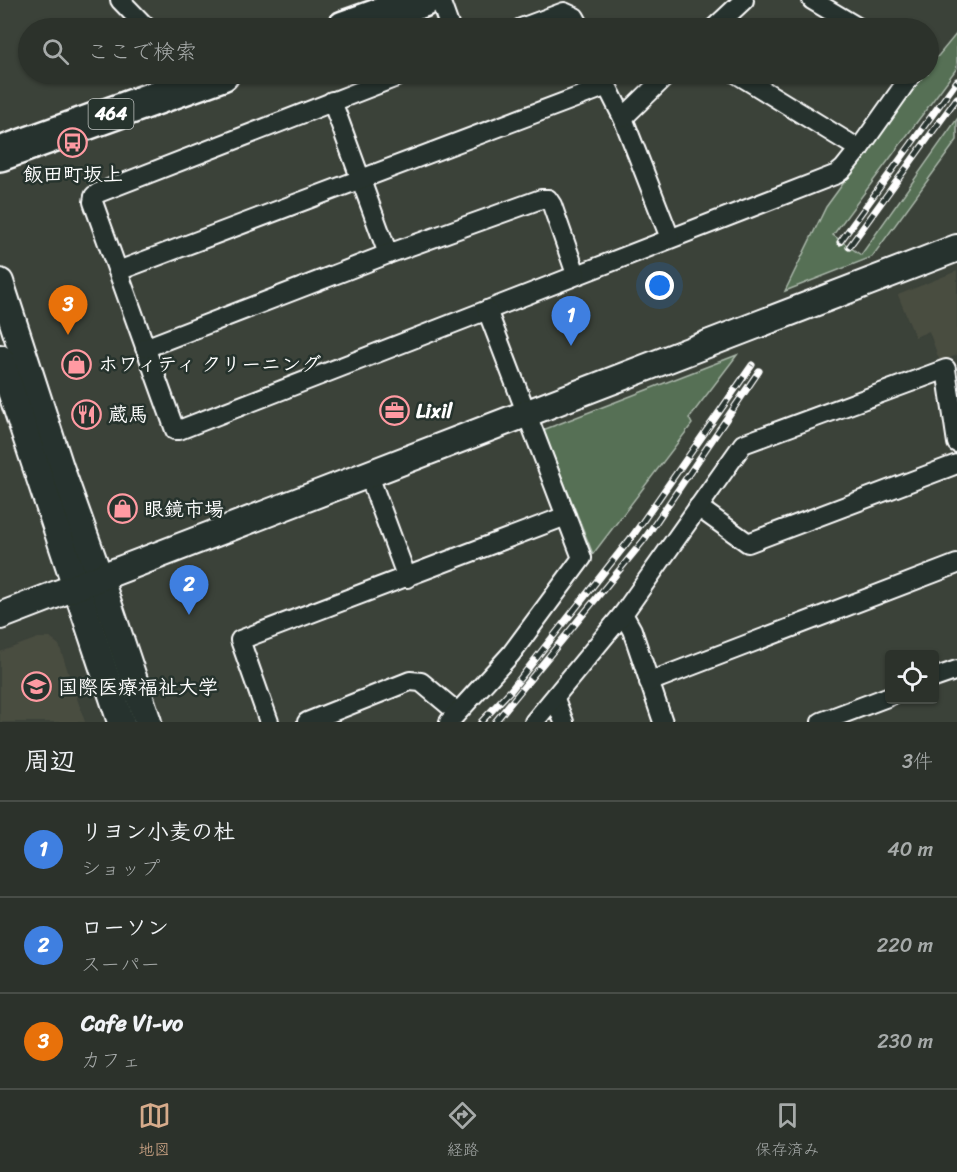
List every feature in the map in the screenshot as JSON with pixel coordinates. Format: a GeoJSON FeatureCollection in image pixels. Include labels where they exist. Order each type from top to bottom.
{"type":"FeatureCollection","features":[{"type":"Feature","properties":{"kind":"highway"},"geometry":{"type":"LineString","coordinates":[[372,18],[423,0]]}},
{"type":"Feature","properties":{"kind":"highway","name":"464"},"geometry":{"type":"LineString","coordinates":[[0,154],[183,84]]}},
{"type":"Feature","properties":{"kind":"street"},"geometry":{"type":"LineString","coordinates":[[120,0],[137,18]]}},
{"type":"Feature","properties":{"kind":"street"},"geometry":{"type":"LineString","coordinates":[[440,0],[446,18]]}},
{"type":"Feature","properties":{"kind":"street"},"geometry":{"type":"LineString","coordinates":[[725,18],[744,0]]}},
{"type":"Feature","properties":{"kind":"street"},"geometry":{"type":"LineString","coordinates":[[812,0],[842,18]]}},
{"type":"Feature","properties":{"kind":"street"},"geometry":{"type":"LineString","coordinates":[[548,18],[564,12],[576,18]]}},
{"type":"Feature","properties":{"kind":"street"},"geometry":{"type":"LineString","coordinates":[[378,84],[94,196],[93,202],[175,430],[837,174],[859,148],[905,84]]}},
{"type":"Feature","properties":{"kind":"street"},"geometry":{"type":"LineString","coordinates":[[118,271],[361,178],[594,84]]}},
{"type":"Feature","properties":{"kind":"street"},"geometry":{"type":"LineString","coordinates":[[606,84],[623,118],[669,238]]}},
{"type":"Feature","properties":{"kind":"street"},"geometry":{"type":"LineString","coordinates":[[623,118],[658,84]]}},
{"type":"Feature","properties":{"kind":"street"},"geometry":{"type":"LineString","coordinates":[[753,84],[859,148]]}},
{"type":"Feature","properties":{"kind":"street"},"geometry":{"type":"LineString","coordinates":[[332,102],[388,254]]}},
{"type":"Feature","properties":{"kind":"street"},"geometry":{"type":"LineString","coordinates":[[145,348],[388,254],[541,199],[548,199],[552,205],[576,274]]}},
{"type":"Feature","properties":{"kind":"street"},"geometry":{"type":"LineString","coordinates":[[0,616],[957,248]]}},
{"type":"Feature","properties":{"kind":"street"},"geometry":{"type":"LineString","coordinates":[[0,282],[60,468],[148,722]]}},
{"type":"Feature","properties":{"kind":"street"},"geometry":{"type":"LineString","coordinates":[[307,722],[410,681],[421,682],[453,717],[511,654],[582,558],[487,310]]}},
{"type":"Feature","properties":{"kind":"street"},"geometry":{"type":"LineString","coordinates":[[0,358],[121,722]]}},
{"type":"Feature","properties":{"kind":"street"},"geometry":{"type":"LineString","coordinates":[[534,722],[623,614],[743,444],[946,369],[957,442]]}},
{"type":"Feature","properties":{"kind":"street"},"geometry":{"type":"LineString","coordinates":[[698,507],[748,543],[957,464]]}},
{"type":"Feature","properties":{"kind":"street"},"geometry":{"type":"LineString","coordinates":[[368,473],[407,578]]}},
{"type":"Feature","properties":{"kind":"street"},"geometry":{"type":"LineString","coordinates":[[269,722],[240,640],[566,516]]}},
{"type":"Feature","properties":{"kind":"street"},"geometry":{"type":"LineString","coordinates":[[649,682],[957,564]]}},
{"type":"Feature","properties":{"kind":"street"},"geometry":{"type":"LineString","coordinates":[[623,614],[632,630],[663,722]]}},
{"type":"Feature","properties":{"kind":"street"},"geometry":{"type":"LineString","coordinates":[[939,676],[957,670]]}},
{"type":"Feature","properties":{"kind":"street"},"geometry":{"type":"LineString","coordinates":[[821,722],[885,698]]}},
{"type":"Feature","properties":{"kind":"street"},"geometry":{"type":"LineString","coordinates":[[555,699],[564,722]]}},
{"type":"Feature","properties":{"kind":"shaded area"},"geometry":{"type":"Polygon","coordinates":[[[957,271],[957,355],[940,362],[929,331],[915,337],[898,295],[957,271]]]}},
{"type":"Feature","properties":{"kind":"shaded area","name":"国際医療福祉大学"},"geometry":{"type":"Polygon","coordinates":[[[38,638],[50,638],[59,645],[85,722],[0,722],[0,652],[38,638]]]}},
{"type":"Feature","properties":{"kind":"green space"},"geometry":{"type":"Polygon","coordinates":[[[957,33],[957,68],[833,235],[861,255],[957,119],[957,140],[872,257],[785,291],[826,207],[916,84],[939,84],[939,55],[957,33]]]}},
{"type":"Feature","properties":{"kind":"green space"},"geometry":{"type":"Polygon","coordinates":[[[737,355],[689,418],[692,424],[593,554],[543,430],[737,355]]]}},
{"type":"Feature","properties":{"kind":"railway"},"geometry":{"type":"LineString","coordinates":[[840,242],[957,81]]}},
{"type":"Feature","properties":{"kind":"railway"},"geometry":{"type":"LineString","coordinates":[[849,247],[957,98]]}},
{"type":"Feature","properties":{"kind":"railway"},"geometry":{"type":"LineString","coordinates":[[481,722],[511,690],[634,534],[752,365]]}},
{"type":"Feature","properties":{"kind":"railway"},"geometry":{"type":"LineString","coordinates":[[495,722],[644,540],[759,371]]}},
{"type":"Feature","properties":{"kind":"place","name":"飯田町坂上"},"geometry":{"type":"Point","coordinates":[73,143]}},
{"type":"Feature","properties":{"kind":"place","name":"Cafe Vi-vo"},"geometry":{"type":"Point","coordinates":[68,335]}},
{"type":"Feature","properties":{"kind":"place","name":"リヨン小麦の杜"},"geometry":{"type":"Point","coordinates":[571,346]}},
{"type":"Feature","properties":{"kind":"place","name":"ホワィティ クリーニング"},"geometry":{"type":"Point","coordinates":[77,364]}},
{"type":"Feature","properties":{"kind":"place","name":"Lixil"},"geometry":{"type":"Point","coordinates":[395,411]}},
{"type":"Feature","properties":{"kind":"place","name":"蔵馬"},"geometry":{"type":"Point","coordinates":[87,414]}},
{"type":"Feature","properties":{"kind":"place","name":"眼鏡市場"},"geometry":{"type":"Point","coordinates":[123,509]}},
{"type":"Feature","properties":{"kind":"place","name":"ローソン"},"geometry":{"type":"Point","coordinates":[189,615]}},
{"type":"Feature","properties":{"kind":"place","name":"国際医療福祉大学"},"geometry":{"type":"Point","coordinates":[37,687]}}]}
